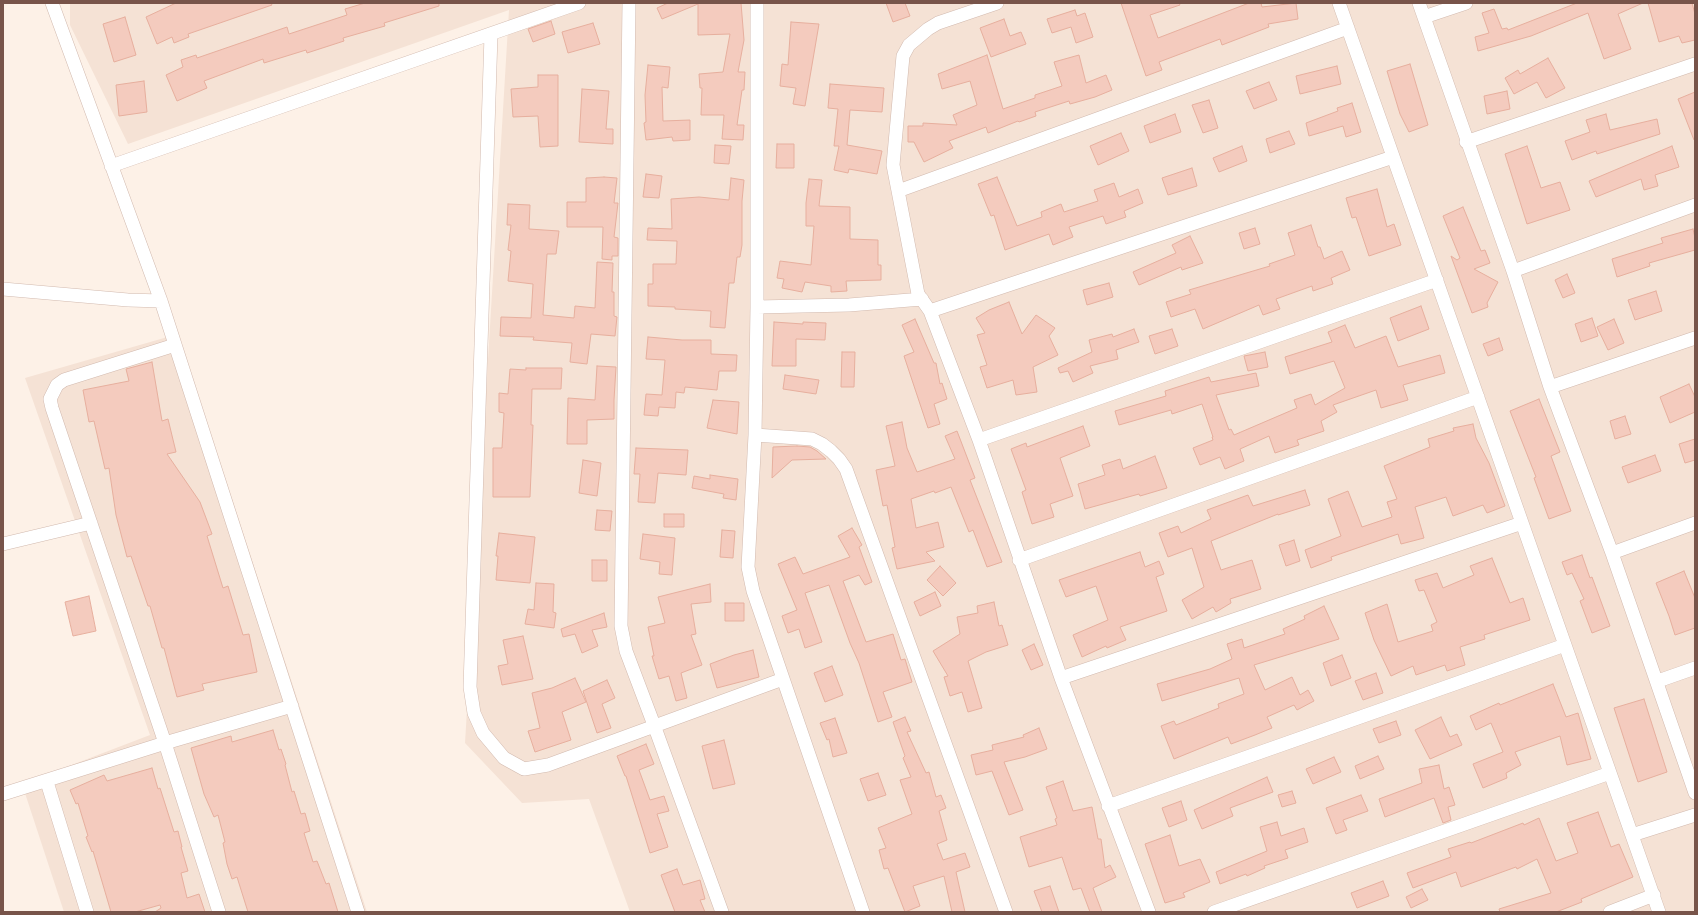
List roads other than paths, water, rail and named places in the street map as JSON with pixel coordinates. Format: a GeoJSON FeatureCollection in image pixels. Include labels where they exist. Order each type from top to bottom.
{"type":"FeatureCollection","features":[{"type":"Feature","properties":{"kind":"street"},"geometry":{"type":"LineString","coordinates":[[52,3],[161,301],[358,912]]}},
{"type":"Feature","properties":{"kind":"street"},"geometry":{"type":"LineString","coordinates":[[111,166],[491,35],[579,3]]}},
{"type":"Feature","properties":{"kind":"street"},"geometry":{"type":"LineString","coordinates":[[629,3],[621,626],[626,651],[722,912]]}},
{"type":"Feature","properties":{"kind":"street"},"geometry":{"type":"LineString","coordinates":[[757,3],[757,306],[755,435],[748,567],[753,591],[782,679],[863,912]]}},
{"type":"Feature","properties":{"kind":"street"},"geometry":{"type":"LineString","coordinates":[[997,3],[938,23],[909,45],[903,56],[893,164],[918,294],[930,311],[979,440],[1060,678],[1149,912]]}},
{"type":"Feature","properties":{"kind":"street"},"geometry":{"type":"LineString","coordinates":[[1339,3],[1659,912]]}},
{"type":"Feature","properties":{"kind":"street"},"geometry":{"type":"LineString","coordinates":[[1419,3],[1466,142],[1513,271],[1550,387],[1658,681],[1695,793]]}},
{"type":"Feature","properties":{"kind":"street"},"geometry":{"type":"LineString","coordinates":[[1424,17],[1466,3]]}},
{"type":"Feature","properties":{"kind":"street"},"geometry":{"type":"LineString","coordinates":[[898,191],[1348,28]]}},
{"type":"Feature","properties":{"kind":"street"},"geometry":{"type":"LineString","coordinates":[[491,35],[470,687],[474,713],[483,733],[504,758],[524,769],[548,765],[782,679]]}},
{"type":"Feature","properties":{"kind":"street"},"geometry":{"type":"LineString","coordinates":[[1466,142],[1695,64]]}},
{"type":"Feature","properties":{"kind":"street"},"geometry":{"type":"LineString","coordinates":[[930,311],[1393,157]]}},
{"type":"Feature","properties":{"kind":"street"},"geometry":{"type":"LineString","coordinates":[[1513,271],[1695,205]]}},
{"type":"Feature","properties":{"kind":"street"},"geometry":{"type":"LineString","coordinates":[[979,440],[1437,280]]}},
{"type":"Feature","properties":{"kind":"street"},"geometry":{"type":"LineString","coordinates":[[3,289],[128,300],[161,301]]}},
{"type":"Feature","properties":{"kind":"street"},"geometry":{"type":"LineString","coordinates":[[757,306],[849,305],[922,298]]}},
{"type":"Feature","properties":{"kind":"street"},"geometry":{"type":"LineString","coordinates":[[1550,387],[1695,338]]}},
{"type":"Feature","properties":{"kind":"street"},"geometry":{"type":"LineString","coordinates":[[175,345],[64,380],[57,385],[50,399],[165,743],[219,912]]}},
{"type":"Feature","properties":{"kind":"street"},"geometry":{"type":"LineString","coordinates":[[1019,560],[1478,397]]}},
{"type":"Feature","properties":{"kind":"street"},"geometry":{"type":"LineString","coordinates":[[755,435],[812,439],[831,451],[846,469],[1006,912]]}},
{"type":"Feature","properties":{"kind":"street"},"geometry":{"type":"LineString","coordinates":[[3,544],[91,523]]}},
{"type":"Feature","properties":{"kind":"street"},"geometry":{"type":"LineString","coordinates":[[1060,678],[1522,523]]}},
{"type":"Feature","properties":{"kind":"street"},"geometry":{"type":"LineString","coordinates":[[1612,553],[1695,523]]}},
{"type":"Feature","properties":{"kind":"street"},"geometry":{"type":"LineString","coordinates":[[1108,806],[1565,645]]}},
{"type":"Feature","properties":{"kind":"street"},"geometry":{"type":"LineString","coordinates":[[1658,681],[1695,668]]}},
{"type":"Feature","properties":{"kind":"street"},"geometry":{"type":"LineString","coordinates":[[3,794],[46,782],[165,743],[292,706]]}},
{"type":"Feature","properties":{"kind":"street"},"geometry":{"type":"LineString","coordinates":[[1214,912],[1610,773]]}},
{"type":"Feature","properties":{"kind":"street"},"geometry":{"type":"LineString","coordinates":[[46,782],[88,912]]}},
{"type":"Feature","properties":{"kind":"street"},"geometry":{"type":"LineString","coordinates":[[1632,835],[1695,815]]}},
{"type":"Feature","properties":{"kind":"street"},"geometry":{"type":"LineString","coordinates":[[1610,912],[1654,895]]}}]}
